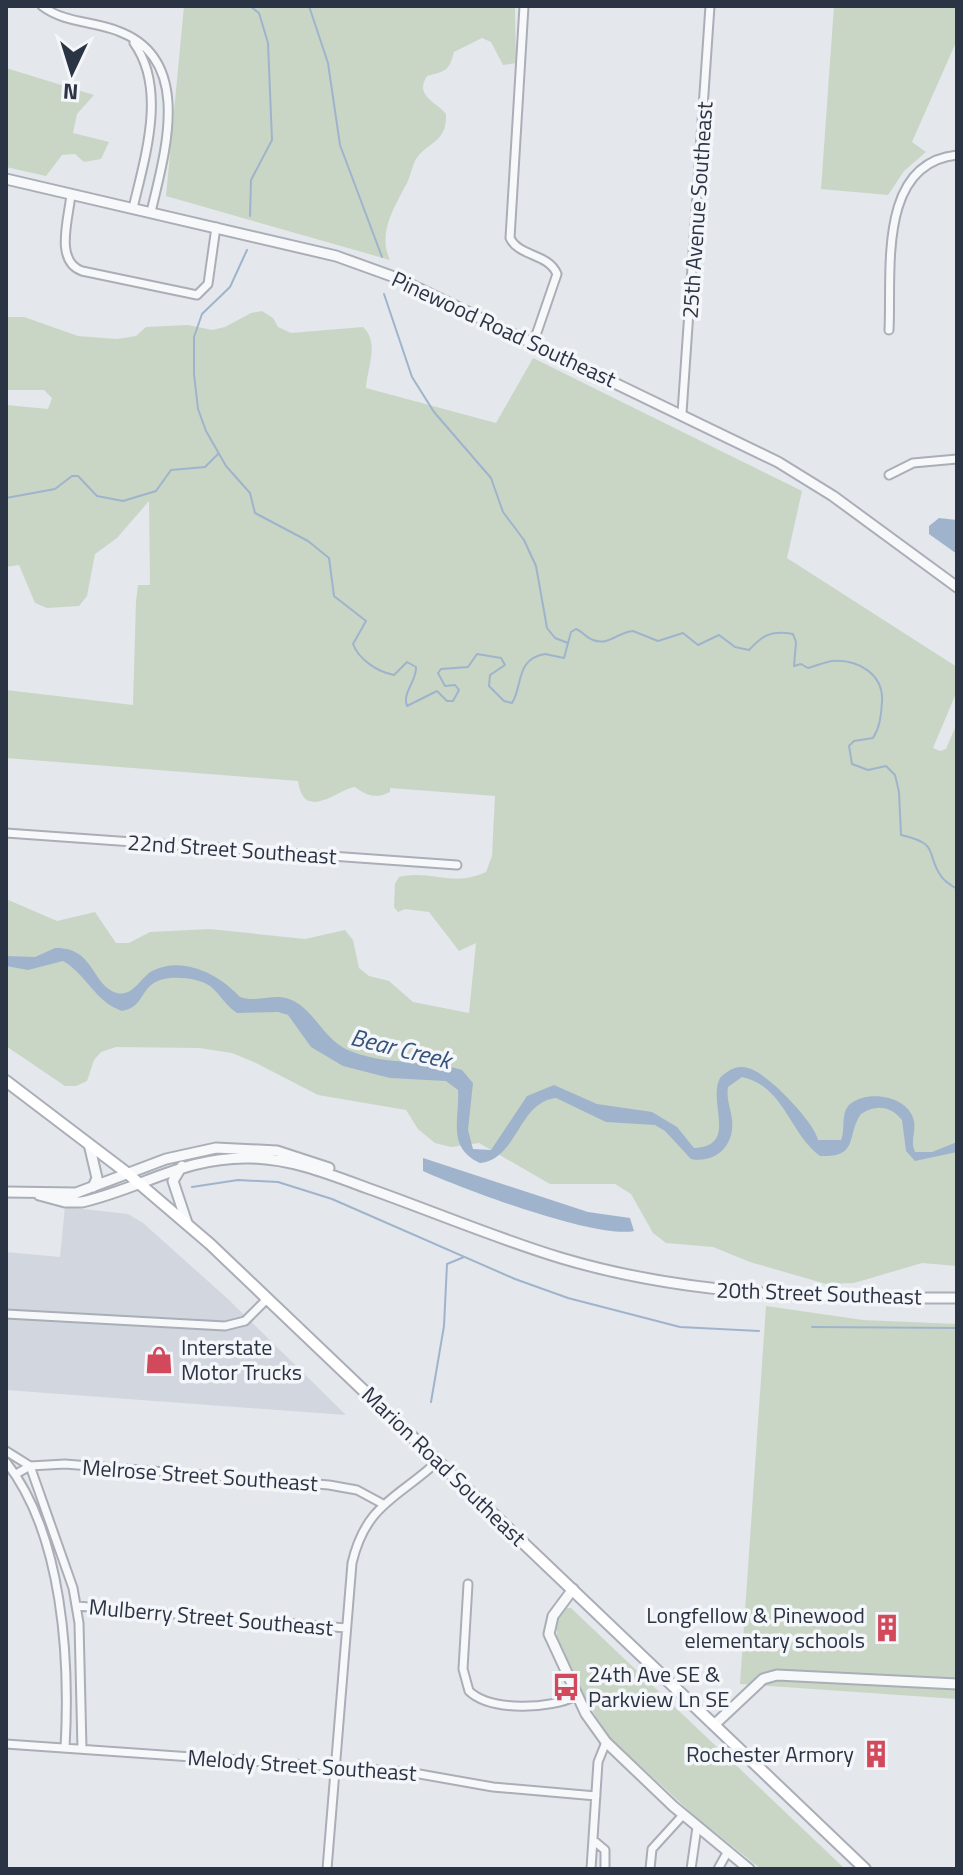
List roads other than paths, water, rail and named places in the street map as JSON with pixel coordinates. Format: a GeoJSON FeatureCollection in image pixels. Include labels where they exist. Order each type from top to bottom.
{"type":"FeatureCollection","features":[{"type":"Feature","properties":{"kind":"main road","name":"Marion Road Southeast"},"geometry":{"type":"LineString","coordinates":[[6,1081],[187,1223],[865,1869]]}},
{"type":"Feature","properties":{"kind":"street"},"geometry":{"type":"LineString","coordinates":[[42,6],[64,18],[128,35],[158,60],[168,93],[163,159],[151,212]]}},
{"type":"Feature","properties":{"kind":"street"},"geometry":{"type":"LineString","coordinates":[[524,6],[510,238],[515,246],[553,265],[557,274],[534,341]]}},
{"type":"Feature","properties":{"kind":"street","name":"25th Avenue Southeast"},"geometry":{"type":"LineString","coordinates":[[682,413],[710,6]]}},
{"type":"Feature","properties":{"kind":"street"},"geometry":{"type":"LineString","coordinates":[[128,35],[144,58],[151,93],[146,149],[133,208]]}},
{"type":"Feature","properties":{"kind":"street"},"geometry":{"type":"LineString","coordinates":[[151,93],[168,93]]}},
{"type":"Feature","properties":{"kind":"street"},"geometry":{"type":"LineString","coordinates":[[889,330],[899,198],[925,166],[957,155]]}},
{"type":"Feature","properties":{"kind":"street","name":"Pinewood Road Southeast"},"geometry":{"type":"LineString","coordinates":[[6,179],[216,227],[376,269],[534,341],[808,479],[957,587]]}},
{"type":"Feature","properties":{"kind":"street"},"geometry":{"type":"LineString","coordinates":[[71,194],[66,257],[72,267],[82,271],[197,295],[208,284],[216,227]]}},
{"type":"Feature","properties":{"kind":"street"},"geometry":{"type":"LineString","coordinates":[[889,475],[913,463],[957,459]]}},
{"type":"Feature","properties":{"kind":"street","name":"22nd Street Southeast"},"geometry":{"type":"LineString","coordinates":[[6,833],[457,865]]}},
{"type":"Feature","properties":{"kind":"street"},"geometry":{"type":"LineString","coordinates":[[89,1144],[97,1178],[93,1187]]}},
{"type":"Feature","properties":{"kind":"street","name":"20th Street Southeast"},"geometry":{"type":"LineString","coordinates":[[6,1192],[69,1194],[192,1151],[265,1149],[316,1163],[547,1254],[658,1282],[780,1296],[957,1298]]}},
{"type":"Feature","properties":{"kind":"street","name":"20th Street Southeast"},"geometry":{"type":"LineString","coordinates":[[39,1195],[65,1202],[82,1202],[182,1166],[223,1158],[283,1161],[406,1201]]}},
{"type":"Feature","properties":{"kind":"street"},"geometry":{"type":"LineString","coordinates":[[182,1166],[173,1184],[187,1223]]}},
{"type":"Feature","properties":{"kind":"street"},"geometry":{"type":"LineString","coordinates":[[6,1314],[225,1326],[245,1321],[268,1298]]}},
{"type":"Feature","properties":{"kind":"street"},"geometry":{"type":"LineString","coordinates":[[6,1451],[30,1466],[67,1567],[77,1606],[82,1749]]}},
{"type":"Feature","properties":{"kind":"street"},"geometry":{"type":"LineString","coordinates":[[327,1869],[346,1628],[357,1541],[383,1504],[438,1461]]}},
{"type":"Feature","properties":{"kind":"street"},"geometry":{"type":"LineString","coordinates":[[6,1462],[16,1474],[36,1519],[59,1605],[66,1665],[65,1748]]}},
{"type":"Feature","properties":{"kind":"street","name":"Melrose Street Southeast"},"geometry":{"type":"LineString","coordinates":[[16,1474],[30,1466],[65,1464],[339,1486],[364,1492],[383,1504]]}},
{"type":"Feature","properties":{"kind":"street"},"geometry":{"type":"LineString","coordinates":[[468,1584],[463,1669],[469,1691],[491,1703],[540,1706],[560,1704],[576,1696]]}},
{"type":"Feature","properties":{"kind":"street"},"geometry":{"type":"LineString","coordinates":[[573,1589],[559,1607],[549,1629],[555,1652],[576,1696],[606,1742],[683,1815],[749,1869]]}},
{"type":"Feature","properties":{"kind":"street","name":"Mulberry Street Southeast"},"geometry":{"type":"LineString","coordinates":[[77,1606],[346,1628]]}},
{"type":"Feature","properties":{"kind":"street"},"geometry":{"type":"LineString","coordinates":[[714,1725],[763,1679],[777,1675],[957,1684]]}},
{"type":"Feature","properties":{"kind":"street"},"geometry":{"type":"LineString","coordinates":[[591,1869],[599,1757],[606,1742]]}},
{"type":"Feature","properties":{"kind":"street","name":"Melody Street Southeast"},"geometry":{"type":"LineString","coordinates":[[6,1744],[335,1767],[596,1796]]}},
{"type":"Feature","properties":{"kind":"street"},"geometry":{"type":"LineString","coordinates":[[650,1869],[652,1849],[683,1815]]}},
{"type":"Feature","properties":{"kind":"street"},"geometry":{"type":"LineString","coordinates":[[691,1869],[697,1827]]}},
{"type":"Feature","properties":{"kind":"street"},"geometry":{"type":"LineString","coordinates":[[593,1840],[605,1850],[605,1869]]}},
{"type":"Feature","properties":{"kind":"street"},"geometry":{"type":"LineString","coordinates":[[718,1869],[728,1851]]}},
{"type":"Feature","properties":{"kind":"water"},"geometry":{"type":"Polygon","coordinates":[[[939,518],[957,520],[957,554],[929,534],[929,526],[939,518]]]}},
{"type":"Feature","properties":{"kind":"water"},"geometry":{"type":"Polygon","coordinates":[[[55,948],[78,953],[102,982],[117,993],[132,990],[152,971],[176,965],[188,966],[212,975],[240,997],[289,999],[306,1010],[342,1047],[353,1052],[462,1070],[473,1083],[468,1130],[473,1149],[491,1150],[527,1096],[554,1085],[597,1104],[652,1112],[677,1127],[694,1148],[708,1145],[715,1140],[719,1131],[717,1088],[720,1078],[740,1067],[756,1072],[778,1088],[800,1111],[818,1140],[841,1140],[844,1116],[850,1104],[858,1099],[877,1096],[896,1101],[911,1112],[915,1152],[932,1152],[957,1142],[957,1152],[915,1161],[906,1151],[902,1120],[888,1109],[878,1108],[861,1114],[847,1149],[833,1156],[820,1156],[809,1146],[768,1090],[742,1077],[728,1087],[732,1120],[730,1138],[722,1151],[708,1159],[691,1159],[665,1131],[655,1125],[606,1122],[556,1098],[533,1109],[503,1152],[480,1163],[462,1149],[457,1131],[458,1090],[446,1081],[390,1078],[343,1066],[311,1047],[288,1015],[278,1012],[237,1013],[210,986],[197,980],[162,980],[149,987],[135,1005],[122,1011],[105,1001],[63,961],[28,970],[6,966],[6,956],[35,957],[55,948]]]}},
{"type":"Feature","properties":{"kind":"water"},"geometry":{"type":"Polygon","coordinates":[[[423,1158],[588,1212],[630,1218],[634,1231],[590,1228],[497,1200],[423,1171],[423,1158]]]}},
{"type":"Feature","properties":{"kind":"waterway"},"geometry":{"type":"LineString","coordinates":[[250,6],[259,13],[268,43],[272,140],[251,180],[250,216]]}},
{"type":"Feature","properties":{"kind":"waterway"},"geometry":{"type":"LineString","coordinates":[[309,6],[328,63],[340,145],[382,257]]}},
{"type":"Feature","properties":{"kind":"waterway"},"geometry":{"type":"LineString","coordinates":[[247,250],[230,287],[202,314],[194,337],[198,409],[206,431],[226,466],[250,493],[255,513],[308,541],[329,558],[334,596],[366,621],[353,644],[364,660],[394,675],[407,662],[416,667],[406,696],[407,706],[437,691],[447,701],[453,701],[459,690],[455,685],[445,686],[438,673],[441,669],[468,667],[477,654],[501,658],[505,665],[490,675],[489,686],[504,701],[512,703],[521,674],[529,661],[545,654],[564,658],[571,632],[576,629],[599,641],[633,631],[658,641],[683,633],[698,645],[719,635],[735,647],[749,650],[768,635],[793,634],[796,642],[794,666],[801,664],[808,668],[842,661],[860,666],[879,684],[882,692],[879,725],[873,738],[854,741],[849,746],[852,764],[868,770],[886,766],[895,775],[901,835],[927,846],[941,876],[957,889]]}},
{"type":"Feature","properties":{"kind":"waterway"},"geometry":{"type":"LineString","coordinates":[[384,294],[412,377],[434,412],[491,478],[503,512],[524,540],[536,566],[547,628],[555,638],[568,643]]}},
{"type":"Feature","properties":{"kind":"waterway"},"geometry":{"type":"LineString","coordinates":[[6,498],[55,489],[72,476],[78,476],[97,496],[123,501],[156,491],[171,470],[205,467],[218,454]]}},
{"type":"Feature","properties":{"kind":"waterway"},"geometry":{"type":"LineString","coordinates":[[192,1187],[238,1180],[278,1182],[332,1199],[515,1279],[568,1298],[680,1327],[759,1331]]}},
{"type":"Feature","properties":{"kind":"waterway"},"geometry":{"type":"LineString","coordinates":[[431,1402],[444,1326],[447,1264],[464,1257]]}},
{"type":"Feature","properties":{"kind":"waterway"},"geometry":{"type":"LineString","coordinates":[[812,1327],[957,1328]]}},
{"type":"Feature","properties":{"kind":"place","name":"Interstate Motor Trucks"},"geometry":{"type":"Point","coordinates":[159,1360]}},
{"type":"Feature","properties":{"kind":"place","name":"Longfellow & Pinewood elementary schools"},"geometry":{"type":"Point","coordinates":[887,1628]}},
{"type":"Feature","properties":{"kind":"place","name":"24th Ave SE & Parkview Ln SE"},"geometry":{"type":"Point","coordinates":[566,1687]}},
{"type":"Feature","properties":{"kind":"place","name":"Rochester Armory"},"geometry":{"type":"Point","coordinates":[876,1754]}},
{"type":"Feature","properties":{"kind":"water label","name":"Bear Creek"},"geometry":{"type":"Point","coordinates":[401,1048]}}]}
